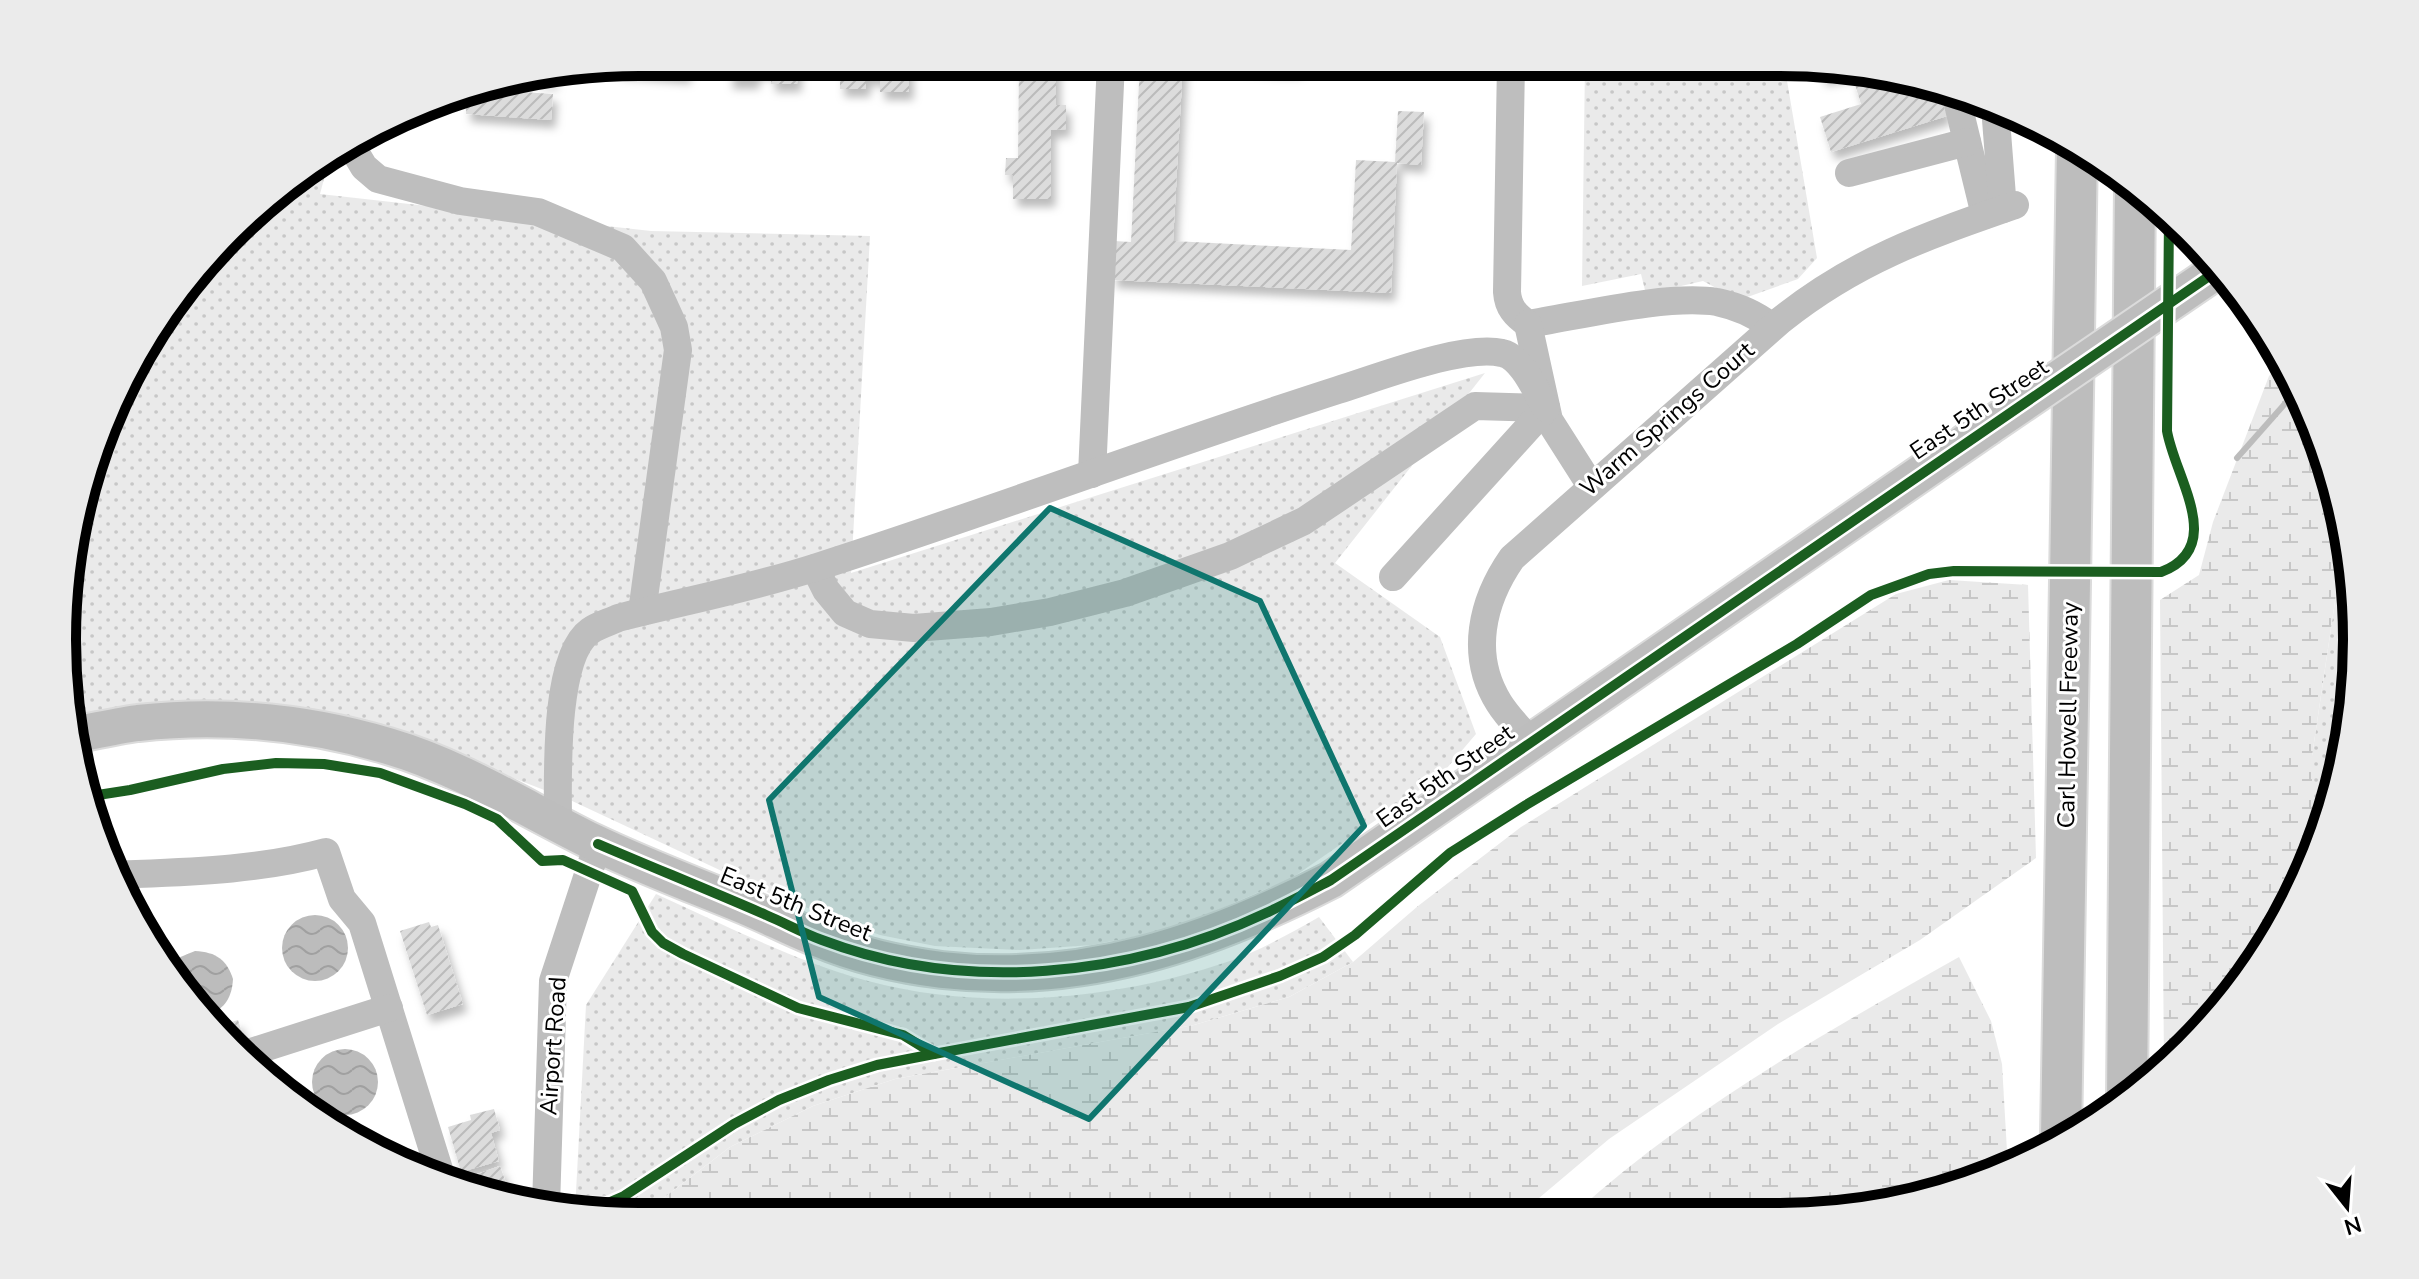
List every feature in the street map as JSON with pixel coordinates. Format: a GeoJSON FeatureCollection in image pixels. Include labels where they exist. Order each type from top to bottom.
{"type":"FeatureCollection","features":[{"type":"Feature","properties":{"kind":"highway","name":"Carl Howell Freeway"},"geometry":{"type":"LineString","coordinates":[[2061,1128],[2077,161]]}},
{"type":"Feature","properties":{"kind":"highway"},"geometry":{"type":"LineString","coordinates":[[2127,1083],[2135,202]]}},
{"type":"Feature","properties":{"kind":"main road","name":"East 5th Street"},"geometry":{"type":"LineString","coordinates":[[84,733],[135,723],[234,720],[293,725],[392,747],[445,767],[598,844],[821,940],[864,954],[943,970],[1063,970],[1150,954],[1206,937],[1264,914],[1331,880],[2210,276]]}},
{"type":"Feature","properties":{"kind":"street"},"geometry":{"type":"LineString","coordinates":[[1092,474],[1110,76]]}},
{"type":"Feature","properties":{"kind":"street"},"geometry":{"type":"LineString","coordinates":[[1511,76],[1507,292],[1512,310],[1528,324],[1549,420],[1591,486]]}},
{"type":"Feature","properties":{"kind":"street"},"geometry":{"type":"LineString","coordinates":[[1958,105],[1967,142],[2001,210]]}},
{"type":"Feature","properties":{"kind":"street"},"geometry":{"type":"LineString","coordinates":[[1996,119],[2001,210]]}},
{"type":"Feature","properties":{"kind":"street"},"geometry":{"type":"LineString","coordinates":[[1849,173],[1967,142]]}},
{"type":"Feature","properties":{"kind":"street"},"geometry":{"type":"LineString","coordinates":[[353,154],[378,179],[460,201],[538,212],[582,229],[623,248],[653,281],[674,327],[678,350],[642,612]]}},
{"type":"Feature","properties":{"kind":"street","name":"Warm Springs Court"},"geometry":{"type":"LineString","coordinates":[[1530,741],[1500,705],[1482,655],[1484,613],[1492,591],[1512,558],[1772,327],[1822,288],[1906,244],[2001,210]]}},
{"type":"Feature","properties":{"kind":"street"},"geometry":{"type":"LineString","coordinates":[[1528,324],[1689,301],[1718,302],[1759,317],[1772,327]]}},
{"type":"Feature","properties":{"kind":"street"},"geometry":{"type":"LineString","coordinates":[[558,824],[560,725],[569,666],[588,631],[618,618],[815,568],[1234,424],[1463,353],[1502,353],[1515,360],[1546,408]]}},
{"type":"Feature","properties":{"kind":"street"},"geometry":{"type":"LineString","coordinates":[[815,568],[826,590],[845,613],[870,624],[914,628],[991,622],[1050,612],[1125,593],[1230,556],[1304,521],[1475,406],[1546,408]]}},
{"type":"Feature","properties":{"kind":"street"},"geometry":{"type":"LineString","coordinates":[[1393,577],[1546,408]]}},
{"type":"Feature","properties":{"kind":"street","name":"Airport Road"},"geometry":{"type":"LineString","coordinates":[[546,1195],[553,981],[598,844]]}},
{"type":"Feature","properties":{"kind":"street"},"geometry":{"type":"LineString","coordinates":[[128,875],[202,872],[326,852],[342,899],[362,923],[438,1165]]}},
{"type":"Feature","properties":{"kind":"street"},"geometry":{"type":"LineString","coordinates":[[255,1051],[389,1008]]}},
{"type":"Feature","properties":{"kind":"highlighted area"},"geometry":{"type":"Polygon","coordinates":[[[1050,508],[1260,601],[1364,826],[1089,1119],[819,997],[769,800],[1050,508]]]}},
{"type":"Feature","properties":{"kind":"green space"},"geometry":{"type":"Polygon","coordinates":[[[1585,76],[1786,76],[1817,258],[1798,279],[1739,300],[1703,281],[1646,294],[1641,274],[1582,286],[1585,76]]]}},
{"type":"Feature","properties":{"kind":"green space"},"geometry":{"type":"Polygon","coordinates":[[[326,171],[320,194],[651,231],[870,236],[851,573],[1485,373],[1335,563],[1440,637],[1476,734],[1441,775],[1292,878],[1199,918],[1148,934],[1092,945],[1020,950],[935,946],[880,935],[773,895],[570,800],[431,746],[316,710],[258,703],[196,703],[81,716],[77,676],[77,603],[95,494],[134,390],[192,296],[241,241],[296,192],[326,171]]]}},
{"type":"Feature","properties":{"kind":"green space"},"geometry":{"type":"Polygon","coordinates":[[[2275,370],[2313,458],[2324,494],[2339,575],[2312,756],[2312,824],[2285,889],[2248,953],[2203,1011],[2164,1051],[2160,600],[2199,575],[2213,522],[2269,376],[2275,370]]]}},
{"type":"Feature","properties":{"kind":"green space"},"geometry":{"type":"Polygon","coordinates":[[[2339,575],[2343,640],[2338,713],[2324,785],[2312,824],[2312,756],[2339,575]]]}},
{"type":"Feature","properties":{"kind":"green space"},"geometry":{"type":"Polygon","coordinates":[[[1949,580],[2028,585],[2036,858],[1920,940],[1778,1024],[1609,1139],[1533,1203],[657,1203],[730,1147],[813,1106],[895,1079],[1194,1025],[1289,997],[1353,962],[1418,906],[1521,827],[1896,594],[1949,580]]]}},
{"type":"Feature","properties":{"kind":"green space"},"geometry":{"type":"Polygon","coordinates":[[[656,894],[760,942],[840,973],[912,991],[957,996],[1003,999],[1049,997],[1140,985],[1239,958],[1319,917],[1353,962],[1289,997],[1194,1025],[895,1079],[813,1106],[730,1147],[657,1203],[576,1199],[586,1005],[656,894]]]}},
{"type":"Feature","properties":{"kind":"green space"},"geometry":{"type":"Polygon","coordinates":[[[1959,957],[1991,1021],[2002,1064],[2007,1155],[1925,1184],[1853,1198],[1780,1203],[1587,1203],[1664,1140],[1711,1107],[1859,1014],[1959,957]]]}},
{"type":"Feature","properties":{"kind":"water"},"geometry":{"type":"Polygon","coordinates":[[[315,915],[328,918],[338,925],[345,935],[348,948],[345,961],[338,971],[328,978],[315,981],[302,978],[292,971],[285,961],[282,948],[285,935],[292,925],[302,918],[315,915]]]}},
{"type":"Feature","properties":{"kind":"water"},"geometry":{"type":"Polygon","coordinates":[[[195,951],[220,958],[233,979],[226,1002],[219,1009],[216,1011],[192,983],[176,960],[195,951]]]}},
{"type":"Feature","properties":{"kind":"water"},"geometry":{"type":"Polygon","coordinates":[[[345,1049],[358,1052],[368,1059],[377,1076],[375,1095],[368,1105],[358,1112],[345,1115],[322,1105],[315,1095],[312,1082],[315,1069],[322,1059],[332,1052],[345,1049]]]}},
{"type":"Feature","properties":{"kind":"building"},"geometry":{"type":"Polygon","coordinates":[[[728,76],[756,76],[755,81],[728,81],[728,76]]]}},
{"type":"Feature","properties":{"kind":"building"},"geometry":{"type":"Polygon","coordinates":[[[771,76],[797,76],[797,84],[771,84],[771,76]]]}},
{"type":"Feature","properties":{"kind":"building"},"geometry":{"type":"Polygon","coordinates":[[[840,76],[909,76],[909,92],[880,92],[880,78],[866,78],[866,89],[840,89],[840,76]]]}},
{"type":"Feature","properties":{"kind":"building"},"geometry":{"type":"Polygon","coordinates":[[[1019,76],[1056,76],[1056,105],[1066,105],[1066,129],[1051,130],[1051,199],[1013,199],[1013,175],[1005,175],[1006,158],[1018,158],[1019,76]]]}},
{"type":"Feature","properties":{"kind":"building"},"geometry":{"type":"Polygon","coordinates":[[[1139,76],[1182,76],[1173,241],[1351,250],[1356,160],[1395,162],[1398,111],[1424,112],[1421,165],[1397,163],[1391,293],[1112,280],[1114,241],[1131,242],[1139,76]]]}},
{"type":"Feature","properties":{"kind":"building"},"geometry":{"type":"Polygon","coordinates":[[[1854,81],[1894,88],[1896,94],[1906,91],[1942,100],[1947,116],[1831,152],[1820,117],[1861,104],[1854,81]]]}},
{"type":"Feature","properties":{"kind":"building"},"geometry":{"type":"Polygon","coordinates":[[[523,89],[523,92],[553,94],[551,120],[466,114],[466,103],[494,95],[523,89]]]}},
{"type":"Feature","properties":{"kind":"building"},"geometry":{"type":"Polygon","coordinates":[[[429,922],[431,927],[438,925],[463,1004],[427,1015],[400,931],[429,922]]]}},
{"type":"Feature","properties":{"kind":"building"},"geometry":{"type":"Polygon","coordinates":[[[238,1020],[245,1042],[241,1038],[227,1023],[238,1020]]]}},
{"type":"Feature","properties":{"kind":"building"},"geometry":{"type":"Polygon","coordinates":[[[494,1109],[500,1130],[491,1133],[499,1161],[461,1172],[448,1127],[471,1120],[470,1115],[494,1109]]]}},
{"type":"Feature","properties":{"kind":"building"},"geometry":{"type":"Polygon","coordinates":[[[500,1166],[507,1187],[494,1184],[470,1177],[500,1166]]]}},
{"type":"Feature","properties":{"kind":"waterway"},"geometry":{"type":"LineString","coordinates":[[2237,458],[2289,399]]}},
{"type":"Feature","properties":{"kind":"cycle path"},"geometry":{"type":"LineString","coordinates":[[610,1202],[734,1124],[779,1100],[829,1080],[877,1065],[1189,1007],[1280,976],[1323,957],[1355,935],[1450,853],[1797,644],[1871,595],[1929,574],[1954,571],[2161,572],[2181,561],[2191,546],[2194,529],[2192,510],[2167,431],[2169,233]]}},
{"type":"Feature","properties":{"kind":"cycle path"},"geometry":{"type":"LineString","coordinates":[[598,844],[822,940],[876,957],[932,968],[989,972],[1046,971],[1103,964],[1159,952],[1214,935],[1331,880],[2210,276]]}},
{"type":"Feature","properties":{"kind":"cycle path"},"geometry":{"type":"LineString","coordinates":[[98,795],[223,769],[276,763],[324,764],[380,773],[497,819],[542,861],[563,860],[632,891],[652,932],[663,943],[683,954],[798,1008],[903,1035],[934,1054]]}}]}
